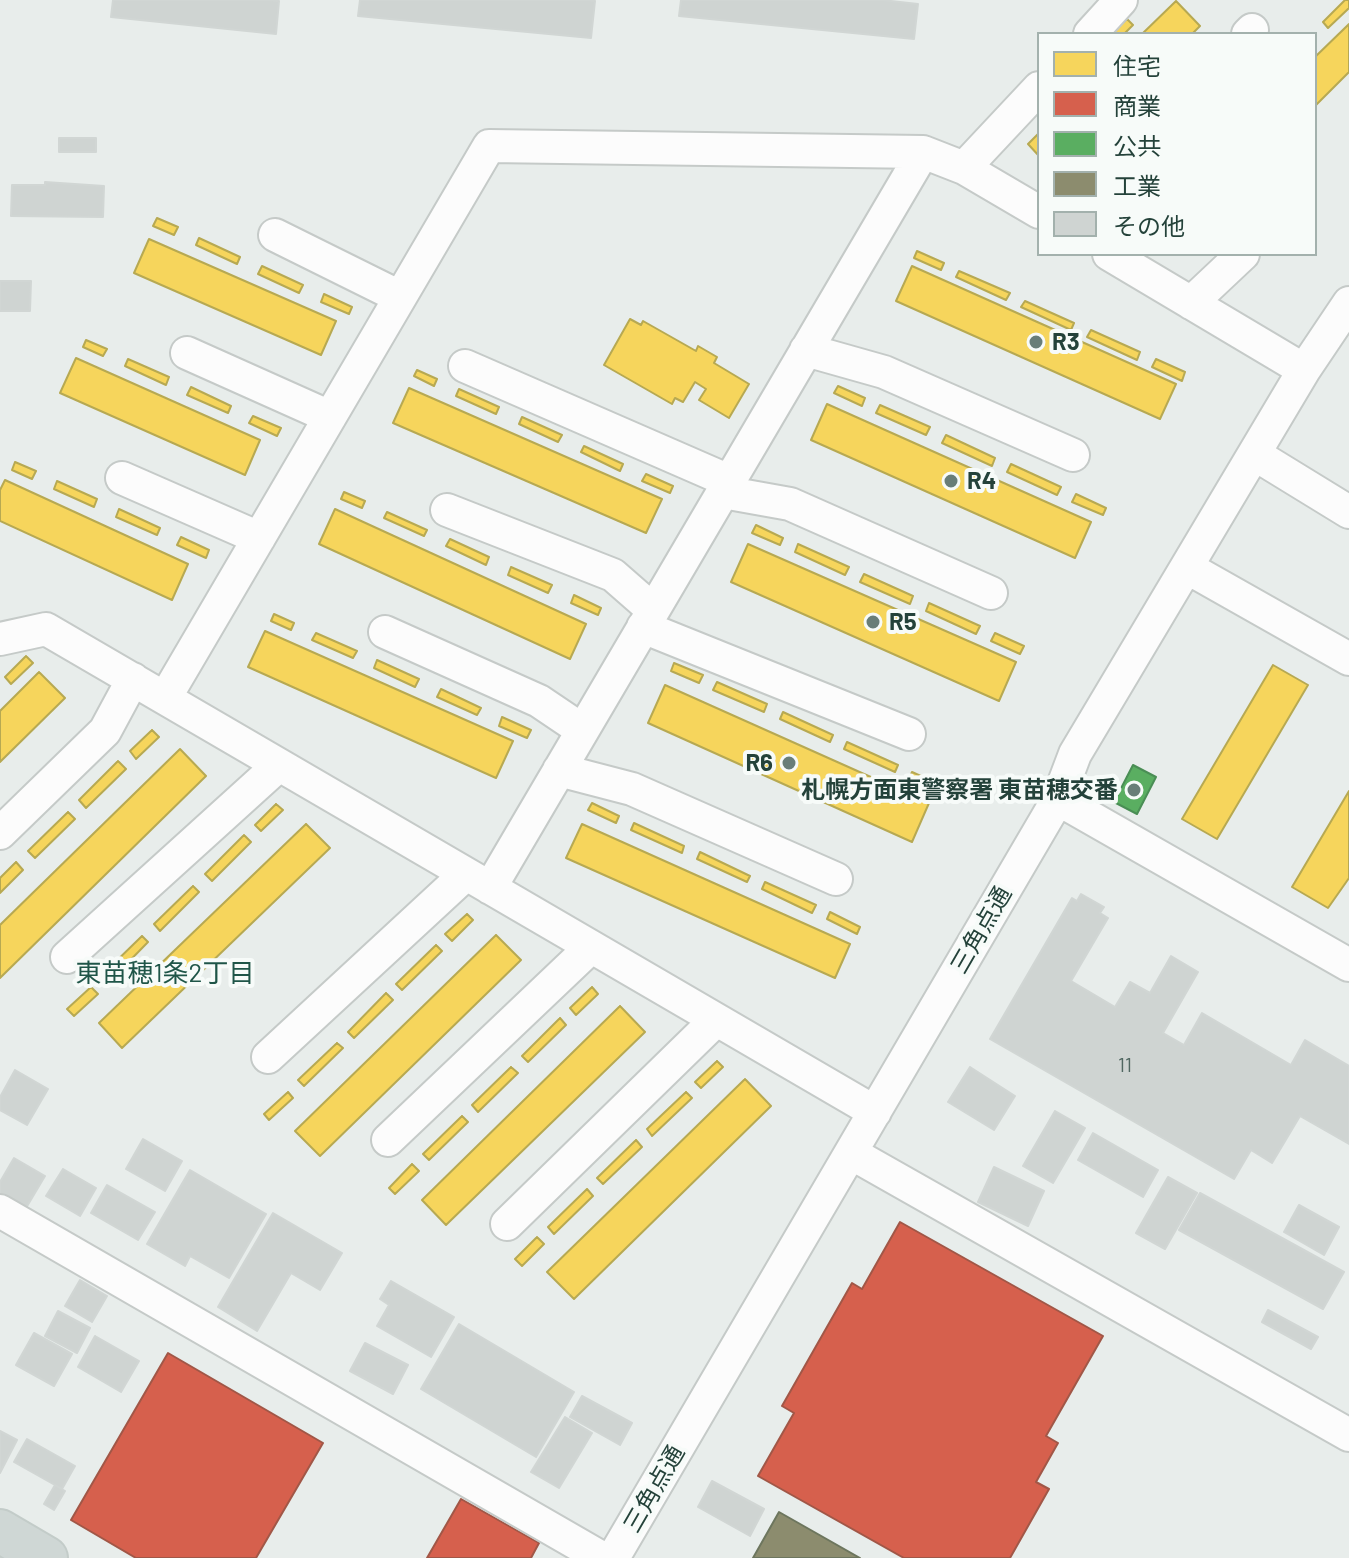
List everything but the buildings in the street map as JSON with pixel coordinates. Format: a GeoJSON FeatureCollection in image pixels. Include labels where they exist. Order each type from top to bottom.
{"type":"FeatureCollection","features":[{"type":"Feature","properties":{"kind":"main road"},"geometry":{"type":"LineString","coordinates":[[0,1531],[46,1558]]}},
{"type":"Feature","properties":{"kind":"street"},"geometry":{"type":"LineString","coordinates":[[1092,32],[1121,0]]}},
{"type":"Feature","properties":{"kind":"street"},"geometry":{"type":"LineString","coordinates":[[964,168],[1037,90]]}},
{"type":"Feature","properties":{"kind":"street"},"geometry":{"type":"LineString","coordinates":[[165,698],[489,146],[923,152],[964,168],[1037,211]]}},
{"type":"Feature","properties":{"kind":"street"},"geometry":{"type":"LineString","coordinates":[[268,1057],[478,881],[559,770],[923,152]]}},
{"type":"Feature","properties":{"kind":"street"},"geometry":{"type":"LineString","coordinates":[[275,235],[400,297]]}},
{"type":"Feature","properties":{"kind":"street"},"geometry":{"type":"LineString","coordinates":[[1112,256],[1304,370]]}},
{"type":"Feature","properties":{"kind":"street"},"geometry":{"type":"LineString","coordinates":[[1191,303],[1241,256]]}},
{"type":"Feature","properties":{"kind":"street","name":"三角点通"},"geometry":{"type":"LineString","coordinates":[[613,1558],[1058,799],[1075,754],[1304,370],[1349,303]]}},
{"type":"Feature","properties":{"kind":"street"},"geometry":{"type":"LineString","coordinates":[[806,350],[884,372],[1073,455]]}},
{"type":"Feature","properties":{"kind":"street"},"geometry":{"type":"LineString","coordinates":[[187,353],[330,417]]}},
{"type":"Feature","properties":{"kind":"street"},"geometry":{"type":"LineString","coordinates":[[465,366],[726,486],[790,504],[991,593]]}},
{"type":"Feature","properties":{"kind":"street"},"geometry":{"type":"LineString","coordinates":[[1256,455],[1349,512]]}},
{"type":"Feature","properties":{"kind":"street"},"geometry":{"type":"LineString","coordinates":[[122,478],[259,538]]}},
{"type":"Feature","properties":{"kind":"street"},"geometry":{"type":"LineString","coordinates":[[447,510],[613,575],[648,618],[909,734]]}},
{"type":"Feature","properties":{"kind":"street"},"geometry":{"type":"LineString","coordinates":[[1188,568],[1349,659]]}},
{"type":"Feature","properties":{"kind":"street"},"geometry":{"type":"LineString","coordinates":[[0,639],[46,629],[875,1112]]}},
{"type":"Feature","properties":{"kind":"street"},"geometry":{"type":"LineString","coordinates":[[385,632],[539,701],[582,730]]}},
{"type":"Feature","properties":{"kind":"street"},"geometry":{"type":"LineString","coordinates":[[0,833],[105,731],[133,679]]}},
{"type":"Feature","properties":{"kind":"street"},"geometry":{"type":"LineString","coordinates":[[67,957],[279,765]]}},
{"type":"Feature","properties":{"kind":"street"},"geometry":{"type":"LineString","coordinates":[[559,770],[632,789],[836,879]]}},
{"type":"Feature","properties":{"kind":"street"},"geometry":{"type":"LineString","coordinates":[[1058,799],[1349,965]]}},
{"type":"Feature","properties":{"kind":"street"},"geometry":{"type":"LineString","coordinates":[[388,1140],[591,947]]}},
{"type":"Feature","properties":{"kind":"street"},"geometry":{"type":"LineString","coordinates":[[507,1224],[716,1020]]}},
{"type":"Feature","properties":{"kind":"street"},"geometry":{"type":"LineString","coordinates":[[851,1153],[1349,1435]]}},
{"type":"Feature","properties":{"kind":"street"},"geometry":{"type":"LineString","coordinates":[[0,1211],[602,1558]]}},
{"type":"Feature","properties":{"kind":"place","name":"R3"},"geometry":{"type":"Point","coordinates":[1036,342]}},
{"type":"Feature","properties":{"kind":"place","name":"R4"},"geometry":{"type":"Point","coordinates":[951,481]}},
{"type":"Feature","properties":{"kind":"place","name":"R5"},"geometry":{"type":"Point","coordinates":[873,622]}},
{"type":"Feature","properties":{"kind":"place","name":"R6"},"geometry":{"type":"Point","coordinates":[789,763]}},
{"type":"Feature","properties":{"kind":"place","name":"札幌方面東警察署 東苗穂交番"},"geometry":{"type":"Point","coordinates":[1134,790]}},
{"type":"Feature","properties":{"kind":"district","name":"東苗穂1条2丁目"},"geometry":{"type":"Point","coordinates":[165,973]}}]}
